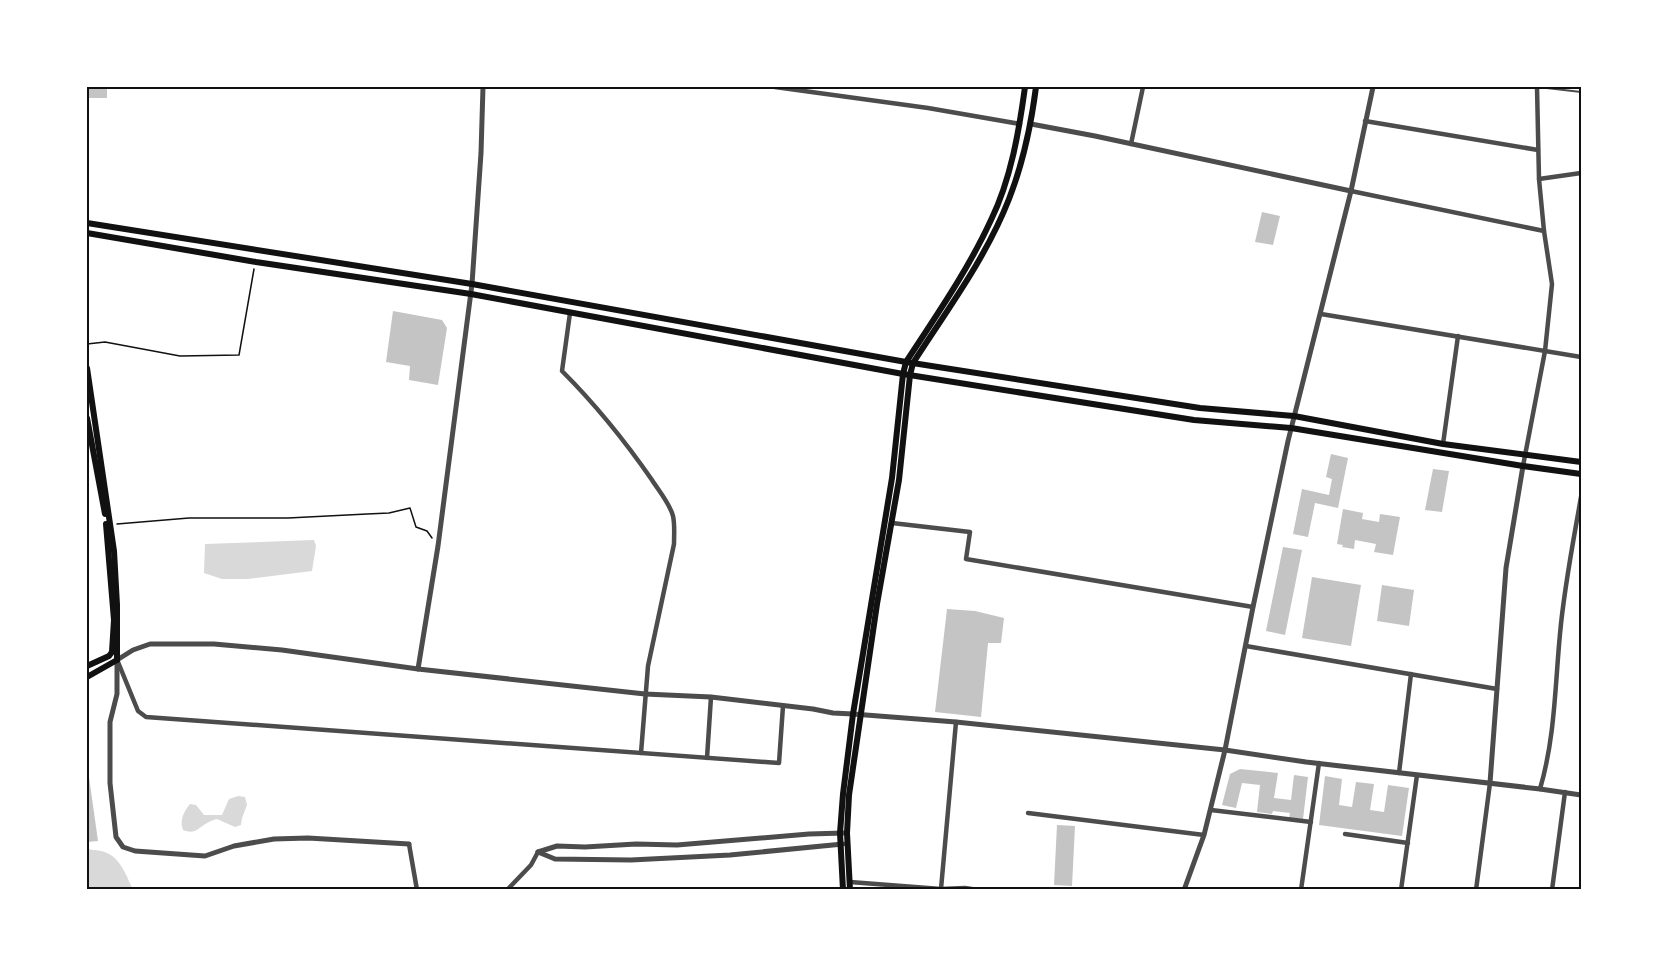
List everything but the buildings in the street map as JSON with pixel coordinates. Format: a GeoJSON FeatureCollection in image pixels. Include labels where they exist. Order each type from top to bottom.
{"type":"FeatureCollection","features":[{"type":"Feature","properties":{"kind":"main road"},"geometry":{"type":"LineString","coordinates":[[843,890],[844,833],[857,714],[906,374],[910,362],[992,219],[1004,187],[1020,124],[1026,87]]}},
{"type":"Feature","properties":{"kind":"main road"},"geometry":{"type":"LineString","coordinates":[[910,362],[957,297],[998,224],[1021,165],[1031,124],[1036,87]]}},
{"type":"Feature","properties":{"kind":"main road"},"geometry":{"type":"LineString","coordinates":[[87,223],[472,284],[910,362],[1200,408],[1294,416],[1443,444],[1581,462]]}},
{"type":"Feature","properties":{"kind":"main road"},"geometry":{"type":"LineString","coordinates":[[87,233],[256,262],[471,294],[906,374],[1194,420],[1291,428],[1581,474]]}},
{"type":"Feature","properties":{"kind":"main road"},"geometry":{"type":"LineString","coordinates":[[87,368],[114,551],[117,660]]}},
{"type":"Feature","properties":{"kind":"main road"},"geometry":{"type":"LineString","coordinates":[[857,714],[899,480],[906,374]]}},
{"type":"Feature","properties":{"kind":"main road"},"geometry":{"type":"LineString","coordinates":[[87,418],[106,525],[114,620],[112,652],[109,656],[87,666]]}},
{"type":"Feature","properties":{"kind":"main road"},"geometry":{"type":"LineString","coordinates":[[109,656],[117,660]]}},
{"type":"Feature","properties":{"kind":"main road"},"geometry":{"type":"LineString","coordinates":[[87,677],[117,660]]}},
{"type":"Feature","properties":{"kind":"main road"},"geometry":{"type":"LineString","coordinates":[[844,844],[850,890]]}},
{"type":"Feature","properties":{"kind":"street"},"geometry":{"type":"LineString","coordinates":[[418,669],[438,546],[471,294],[481,153],[483,87]]}},
{"type":"Feature","properties":{"kind":"street"},"geometry":{"type":"LineString","coordinates":[[775,87],[928,108],[1020,124]]}},
{"type":"Feature","properties":{"kind":"street"},"geometry":{"type":"LineString","coordinates":[[1131,144],[1143,87]]}},
{"type":"Feature","properties":{"kind":"street"},"geometry":{"type":"LineString","coordinates":[[1184,890],[1204,835],[1226,750],[1253,607],[1291,428],[1351,191],[1371,87]]}},
{"type":"Feature","properties":{"kind":"street"},"geometry":{"type":"LineString","coordinates":[[1476,890],[1490,783],[1506,568],[1524,455],[1545,351],[1551,284],[1539,179],[1538,87]]}},
{"type":"Feature","properties":{"kind":"street"},"geometry":{"type":"LineString","coordinates":[[1365,121],[1538,150]]}},
{"type":"Feature","properties":{"kind":"street"},"geometry":{"type":"LineString","coordinates":[[1031,124],[1544,231]]}},
{"type":"Feature","properties":{"kind":"street"},"geometry":{"type":"LineString","coordinates":[[1539,179],[1581,173]]}},
{"type":"Feature","properties":{"kind":"street"},"geometry":{"type":"LineString","coordinates":[[570,313],[562,371],[591,400],[619,435],[673,514],[674,544],[648,666],[641,753]]}},
{"type":"Feature","properties":{"kind":"street"},"geometry":{"type":"LineString","coordinates":[[1321,314],[1581,357]]}},
{"type":"Feature","properties":{"kind":"street"},"geometry":{"type":"LineString","coordinates":[[1443,444],[1458,336]]}},
{"type":"Feature","properties":{"kind":"street"},"geometry":{"type":"LineString","coordinates":[[1540,789],[1551,738],[1564,600],[1581,497]]}},
{"type":"Feature","properties":{"kind":"street"},"geometry":{"type":"LineString","coordinates":[[892,523],[970,532],[966,559],[1253,607]]}},
{"type":"Feature","properties":{"kind":"street"},"geometry":{"type":"LineString","coordinates":[[117,660],[133,650],[150,644],[214,644],[645,694],[711,697],[813,709],[833,714],[956,722],[1226,750],[1581,795]]}},
{"type":"Feature","properties":{"kind":"street"},"geometry":{"type":"LineString","coordinates":[[1246,646],[1497,689]]}},
{"type":"Feature","properties":{"kind":"street"},"geometry":{"type":"LineString","coordinates":[[117,660],[138,711],[146,717],[779,763],[783,706]]}},
{"type":"Feature","properties":{"kind":"street"},"geometry":{"type":"LineString","coordinates":[[117,660],[117,693],[110,722],[110,783],[117,837],[123,847],[135,851],[205,856],[234,846],[274,839],[308,838],[409,844],[417,890]]}},
{"type":"Feature","properties":{"kind":"street"},"geometry":{"type":"LineString","coordinates":[[1399,773],[1411,674]]}},
{"type":"Feature","properties":{"kind":"street"},"geometry":{"type":"LineString","coordinates":[[707,758],[711,697]]}},
{"type":"Feature","properties":{"kind":"street"},"geometry":{"type":"LineString","coordinates":[[941,889],[956,722]]}},
{"type":"Feature","properties":{"kind":"street"},"geometry":{"type":"LineString","coordinates":[[1301,890],[1319,763]]}},
{"type":"Feature","properties":{"kind":"street"},"geometry":{"type":"LineString","coordinates":[[1401,890],[1417,775]]}},
{"type":"Feature","properties":{"kind":"street"},"geometry":{"type":"LineString","coordinates":[[1552,890],[1565,792]]}},
{"type":"Feature","properties":{"kind":"street"},"geometry":{"type":"LineString","coordinates":[[1211,810],[1311,822]]}},
{"type":"Feature","properties":{"kind":"street"},"geometry":{"type":"LineString","coordinates":[[1028,813],[1204,835]]}},
{"type":"Feature","properties":{"kind":"street"},"geometry":{"type":"LineString","coordinates":[[507,890],[531,865],[538,852],[558,846],[677,844],[844,833]]}},
{"type":"Feature","properties":{"kind":"street"},"geometry":{"type":"LineString","coordinates":[[1345,834],[1408,843]]}},
{"type":"Feature","properties":{"kind":"street"},"geometry":{"type":"LineString","coordinates":[[538,852],[555,859],[631,860],[730,855],[844,844]]}},
{"type":"Feature","properties":{"kind":"street"},"geometry":{"type":"LineString","coordinates":[[850,882],[978,890]]}},
{"type":"Feature","properties":{"kind":"lane"},"geometry":{"type":"LineString","coordinates":[[1538,87],[1581,92]]}},
{"type":"Feature","properties":{"kind":"path"},"geometry":{"type":"LineString","coordinates":[[87,344],[105,342],[180,356],[239,355],[256,262]]}},
{"type":"Feature","properties":{"kind":"path"},"geometry":{"type":"LineString","coordinates":[[110,524],[189,518],[344,516],[389,513],[410,508],[416,527],[427,531],[438,546]]}},
{"type":"Feature","properties":{"kind":"shaded area"},"geometry":{"type":"Polygon","coordinates":[[[314,540],[316,546],[312,571],[248,579],[222,579],[204,573],[205,544],[314,540]]]}},
{"type":"Feature","properties":{"kind":"shaded area"},"geometry":{"type":"Polygon","coordinates":[[[238,796],[245,797],[247,805],[241,825],[235,827],[217,819],[193,831],[183,830],[183,816],[190,804],[196,805],[204,815],[222,815],[229,799],[238,796]]]}},
{"type":"Feature","properties":{"kind":"shaded area"},"geometry":{"type":"Polygon","coordinates":[[[87,849],[105,852],[116,859],[133,890],[87,890],[87,849]]]}}]}
